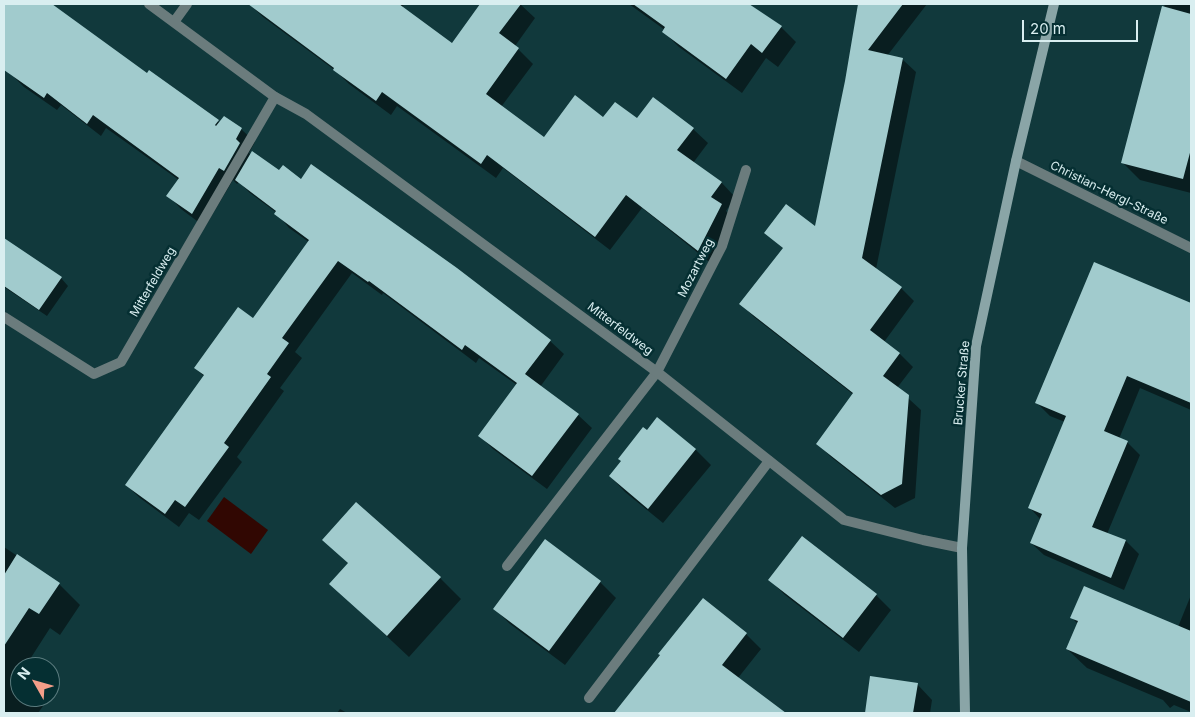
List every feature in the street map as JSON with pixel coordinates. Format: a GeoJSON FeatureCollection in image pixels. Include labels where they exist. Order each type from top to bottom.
{"type":"FeatureCollection","features":[{"type":"Feature","properties":{"kind":"main road","name":"Brucker Straße"},"geometry":{"type":"LineString","coordinates":[[965,713],[962,548],[976,346],[1016,161],[1054,4]]}},
{"type":"Feature","properties":{"kind":"street","name":"Mitterfeldweg"},"geometry":{"type":"LineString","coordinates":[[149,4],[275,97],[306,114],[657,372],[844,520],[962,548]]}},
{"type":"Feature","properties":{"kind":"street"},"geometry":{"type":"LineString","coordinates":[[174,22],[187,4]]}},
{"type":"Feature","properties":{"kind":"street","name":"Mitterfeldweg"},"geometry":{"type":"LineString","coordinates":[[4,317],[94,374],[121,362],[275,97]]}},
{"type":"Feature","properties":{"kind":"street","name":"Christian-Hergl-Straße"},"geometry":{"type":"LineString","coordinates":[[1016,161],[1191,248]]}},
{"type":"Feature","properties":{"kind":"street","name":"Mozartweg"},"geometry":{"type":"LineString","coordinates":[[507,566],[657,372],[722,246],[746,170]]}},
{"type":"Feature","properties":{"kind":"street"},"geometry":{"type":"LineString","coordinates":[[588,698],[769,461]]}},
{"type":"Feature","properties":{"kind":"shaded area"},"geometry":{"type":"Polygon","coordinates":[[[224,497],[268,530],[251,554],[207,521],[224,497]]]}},
{"type":"Feature","properties":{"kind":"building"},"geometry":{"type":"Polygon","coordinates":[[[4,4],[52,4],[147,73],[149,70],[219,120],[216,126],[224,116],[242,128],[236,139],[240,143],[224,171],[219,168],[192,214],[166,196],[179,178],[93,115],[87,124],[47,93],[44,98],[4,70],[4,4]]]}},
{"type":"Feature","properties":{"kind":"building"},"geometry":{"type":"Polygon","coordinates":[[[248,4],[399,4],[452,43],[480,4],[521,4],[499,33],[519,48],[486,94],[544,137],[575,95],[603,117],[615,102],[637,118],[653,97],[694,128],[677,150],[722,182],[711,197],[722,204],[698,251],[626,195],[595,237],[487,155],[481,164],[382,92],[376,101],[248,4]]]}},
{"type":"Feature","properties":{"kind":"building"},"geometry":{"type":"Polygon","coordinates":[[[633,4],[749,4],[782,26],[762,53],[751,44],[726,79],[662,32],[665,27],[633,4]]]}},
{"type":"Feature","properties":{"kind":"building"},"geometry":{"type":"Polygon","coordinates":[[[858,4],[903,4],[868,50],[903,58],[862,258],[902,287],[870,330],[900,353],[883,376],[909,395],[902,484],[881,495],[816,444],[853,393],[739,304],[783,248],[764,233],[786,204],[815,226],[845,81],[858,4]]]}},
{"type":"Feature","properties":{"kind":"building"},"geometry":{"type":"Polygon","coordinates":[[[1162,6],[1191,14],[1191,149],[1183,179],[1121,163],[1162,6]]]}},
{"type":"Feature","properties":{"kind":"building"},"geometry":{"type":"Polygon","coordinates":[[[252,151],[279,170],[283,165],[301,179],[311,164],[457,268],[551,340],[525,374],[579,414],[532,476],[478,436],[517,383],[465,345],[462,350],[369,281],[338,261],[282,338],[289,343],[267,374],[271,377],[224,443],[229,447],[185,507],[175,500],[165,514],[125,485],[204,375],[194,368],[238,307],[253,318],[309,240],[274,214],[276,211],[235,180],[252,151]]]}},
{"type":"Feature","properties":{"kind":"building"},"geometry":{"type":"Polygon","coordinates":[[[4,238],[62,277],[39,310],[4,286],[4,238]]]}},
{"type":"Feature","properties":{"kind":"building"},"geometry":{"type":"Polygon","coordinates":[[[1094,262],[1191,303],[1191,403],[1127,376],[1104,431],[1128,441],[1092,527],[1126,540],[1111,578],[1030,543],[1042,514],[1028,508],[1066,416],[1035,403],[1094,262]]]}},
{"type":"Feature","properties":{"kind":"building"},"geometry":{"type":"Polygon","coordinates":[[[657,417],[696,449],[648,509],[609,476],[621,461],[618,459],[643,427],[647,430],[657,417]]]}},
{"type":"Feature","properties":{"kind":"building"},"geometry":{"type":"Polygon","coordinates":[[[356,502],[441,577],[387,636],[329,584],[348,563],[322,540],[356,502]]]}},
{"type":"Feature","properties":{"kind":"building"},"geometry":{"type":"Polygon","coordinates":[[[802,536],[877,594],[843,638],[768,580],[802,536]]]}},
{"type":"Feature","properties":{"kind":"building"},"geometry":{"type":"Polygon","coordinates":[[[545,539],[601,581],[549,651],[493,609],[545,539]]]}},
{"type":"Feature","properties":{"kind":"building"},"geometry":{"type":"Polygon","coordinates":[[[17,554],[60,583],[39,614],[29,608],[4,646],[4,575],[17,554]]]}},
{"type":"Feature","properties":{"kind":"building"},"geometry":{"type":"Polygon","coordinates":[[[1084,586],[1191,631],[1191,702],[1066,649],[1078,621],[1070,618],[1084,586]]]}},
{"type":"Feature","properties":{"kind":"building"},"geometry":{"type":"Polygon","coordinates":[[[703,598],[747,633],[722,665],[786,713],[614,713],[660,655],[658,654],[703,598]]]}},
{"type":"Feature","properties":{"kind":"building"},"geometry":{"type":"Polygon","coordinates":[[[870,676],[918,683],[913,713],[865,713],[870,676]]]}}]}
